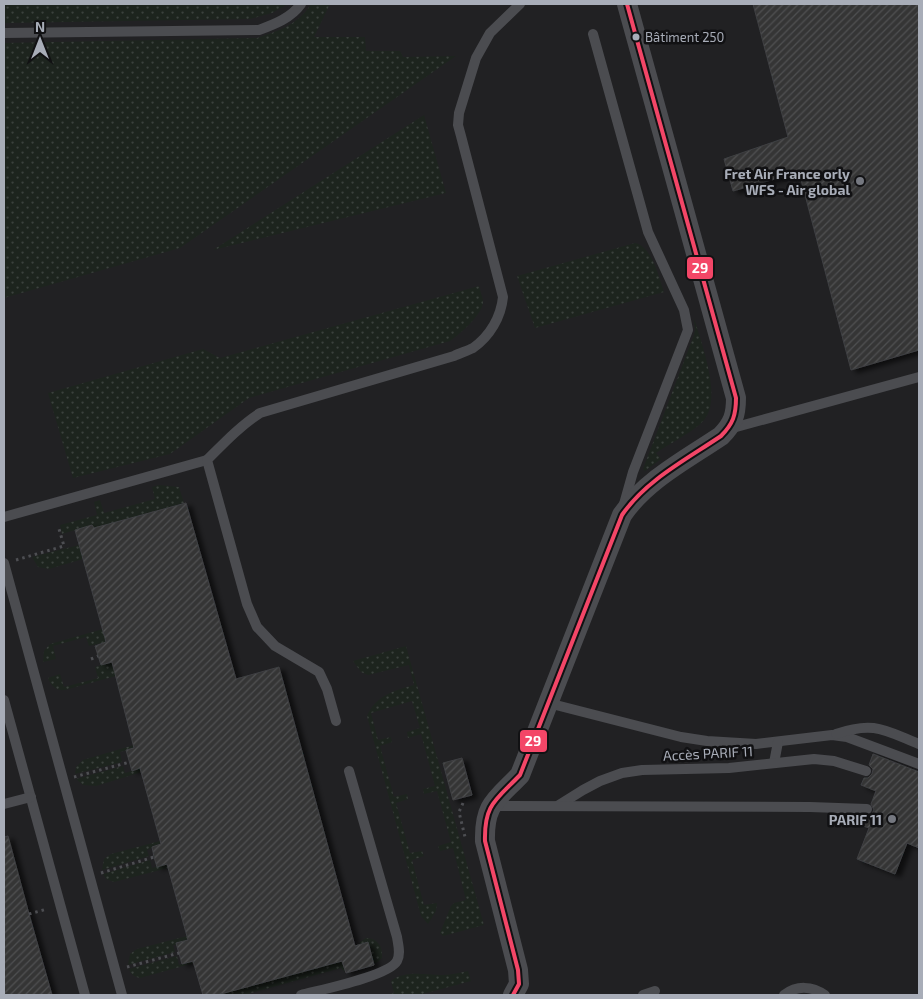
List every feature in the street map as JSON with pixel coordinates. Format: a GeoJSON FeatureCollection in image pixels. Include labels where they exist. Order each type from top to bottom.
{"type":"FeatureCollection","features":[{"type":"Feature","properties":{"kind":"street"},"geometry":{"type":"LineString","coordinates":[[515,995],[519,984],[518,970],[485,841],[485,823],[490,806],[520,775],[622,515],[631,502],[644,489],[721,436],[728,429],[735,415],[736,398],[627,4]]}},
{"type":"Feature","properties":{"kind":"lane"},"geometry":{"type":"LineString","coordinates":[[4,33],[259,30],[278,23],[295,12],[301,4]]}},
{"type":"Feature","properties":{"kind":"lane"},"geometry":{"type":"LineString","coordinates":[[4,517],[207,460],[248,421],[260,413],[454,356],[473,347],[490,331],[502,310],[503,297],[458,125],[459,112],[476,58],[482,47],[490,33],[520,4]]}},
{"type":"Feature","properties":{"kind":"lane"},"geometry":{"type":"LineString","coordinates":[[593,34],[648,232],[684,310],[688,330],[633,472],[622,515]]}},
{"type":"Feature","properties":{"kind":"lane"},"geometry":{"type":"LineString","coordinates":[[728,429],[919,376]]}},
{"type":"Feature","properties":{"kind":"lane"},"geometry":{"type":"LineString","coordinates":[[207,460],[247,604],[257,627],[275,646],[319,672],[327,689],[336,721]]}},
{"type":"Feature","properties":{"kind":"lane"},"geometry":{"type":"LineString","coordinates":[[4,563],[122,995]]}},
{"type":"Feature","properties":{"kind":"lane"},"geometry":{"type":"LineString","coordinates":[[4,700],[85,995]]}},
{"type":"Feature","properties":{"kind":"lane"},"geometry":{"type":"LineString","coordinates":[[548,703],[681,737],[706,741],[756,744],[832,735],[863,727],[880,728],[919,744]]}},
{"type":"Feature","properties":{"kind":"lane"},"geometry":{"type":"LineString","coordinates":[[832,735],[860,741],[919,764]]}},
{"type":"Feature","properties":{"kind":"lane"},"geometry":{"type":"LineString","coordinates":[[774,763],[778,742]]}},
{"type":"Feature","properties":{"kind":"lane","name":"Accès PARIF 11"},"geometry":{"type":"LineString","coordinates":[[558,806],[600,781],[632,771],[724,769],[820,760],[834,761],[866,771]]}},
{"type":"Feature","properties":{"kind":"lane"},"geometry":{"type":"LineString","coordinates":[[301,995],[379,974],[396,962],[398,956],[397,937],[349,771]]}},
{"type":"Feature","properties":{"kind":"lane"},"geometry":{"type":"LineString","coordinates":[[4,804],[30,797]]}},
{"type":"Feature","properties":{"kind":"lane"},"geometry":{"type":"LineString","coordinates":[[490,806],[810,806],[867,809]]}},
{"type":"Feature","properties":{"kind":"lane"},"geometry":{"type":"LineString","coordinates":[[784,995],[798,988],[809,988],[818,990],[825,995]]}},
{"type":"Feature","properties":{"kind":"lane"},"geometry":{"type":"LineString","coordinates":[[643,995],[655,991]]}},
{"type":"Feature","properties":{"kind":"path"},"geometry":{"type":"LineString","coordinates":[[4,563],[64,546],[59,529]]}},
{"type":"Feature","properties":{"kind":"path"},"geometry":{"type":"LineString","coordinates":[[91,658],[98,656]]}},
{"type":"Feature","properties":{"kind":"path"},"geometry":{"type":"LineString","coordinates":[[90,876],[154,857]]}},
{"type":"Feature","properties":{"kind":"path"},"geometry":{"type":"LineString","coordinates":[[116,970],[179,953]]}},
{"type":"Feature","properties":{"kind":"shaded area"},"geometry":{"type":"Polygon","coordinates":[[[4,4],[919,4],[919,995],[4,995],[4,4]]]}},
{"type":"Feature","properties":{"kind":"shaded area"},"geometry":{"type":"Polygon","coordinates":[[[4,4],[288,4],[272,13],[250,19],[4,23],[4,4]]]}},
{"type":"Feature","properties":{"kind":"shaded area"},"geometry":{"type":"Polygon","coordinates":[[[311,4],[330,4],[314,37],[365,37],[366,51],[400,51],[403,57],[456,56],[180,248],[4,298],[4,43],[257,38],[288,26],[301,17],[311,4]]]}},
{"type":"Feature","properties":{"kind":"shaded area"},"geometry":{"type":"Polygon","coordinates":[[[424,115],[446,193],[213,250],[424,115]]]}},
{"type":"Feature","properties":{"kind":"shaded area"},"geometry":{"type":"Polygon","coordinates":[[[635,243],[641,245],[650,256],[664,292],[535,328],[517,276],[635,243]]]}},
{"type":"Feature","properties":{"kind":"shaded area"},"geometry":{"type":"Polygon","coordinates":[[[479,286],[483,298],[482,307],[475,318],[450,341],[249,398],[170,454],[73,478],[48,393],[203,349],[220,358],[479,286]]]}},
{"type":"Feature","properties":{"kind":"shaded area"},"geometry":{"type":"Polygon","coordinates":[[[694,318],[709,370],[711,399],[709,411],[704,420],[695,429],[656,453],[661,459],[645,471],[643,469],[694,335],[694,318]]]}},
{"type":"Feature","properties":{"kind":"shaded area"},"geometry":{"type":"Polygon","coordinates":[[[159,485],[179,487],[184,503],[94,528],[92,525],[62,534],[60,525],[97,515],[94,502],[100,500],[104,513],[155,499],[152,487],[159,485]]]}},
{"type":"Feature","properties":{"kind":"shaded area"},"geometry":{"type":"Polygon","coordinates":[[[79,545],[83,559],[49,569],[38,567],[32,557],[79,545]]]}},
{"type":"Feature","properties":{"kind":"shaded area"},"geometry":{"type":"Polygon","coordinates":[[[103,629],[106,642],[89,646],[86,637],[53,646],[56,659],[43,662],[44,651],[50,644],[103,629]]]}},
{"type":"Feature","properties":{"kind":"shaded area"},"geometry":{"type":"Polygon","coordinates":[[[406,646],[484,925],[443,936],[440,933],[451,906],[454,903],[466,900],[453,848],[440,851],[438,846],[451,842],[437,791],[424,794],[423,789],[435,786],[421,734],[408,738],[407,732],[420,728],[412,701],[371,713],[378,740],[391,737],[392,742],[380,746],[394,797],[407,794],[408,799],[396,803],[410,853],[422,851],[424,856],[412,860],[424,905],[437,903],[436,911],[428,924],[421,916],[367,716],[375,703],[386,695],[414,685],[409,665],[368,675],[361,672],[353,661],[406,646]]]}},
{"type":"Feature","properties":{"kind":"shaded area"},"geometry":{"type":"Polygon","coordinates":[[[112,662],[116,676],[65,690],[59,690],[54,687],[48,678],[60,674],[64,687],[98,678],[95,667],[112,662]]]}},
{"type":"Feature","properties":{"kind":"shaded area"},"geometry":{"type":"Polygon","coordinates":[[[134,745],[135,748],[120,752],[122,762],[75,774],[76,767],[83,760],[134,745]]]}},
{"type":"Feature","properties":{"kind":"shaded area"},"geometry":{"type":"Polygon","coordinates":[[[123,766],[125,773],[141,768],[142,772],[96,786],[83,785],[76,779],[123,766]]]}},
{"type":"Feature","properties":{"kind":"shaded area"},"geometry":{"type":"Polygon","coordinates":[[[160,841],[161,844],[147,850],[149,856],[102,870],[104,859],[111,854],[160,841]]]}},
{"type":"Feature","properties":{"kind":"shaded area"},"geometry":{"type":"Polygon","coordinates":[[[150,860],[152,868],[167,864],[168,868],[114,882],[106,879],[103,874],[150,860]]]}},
{"type":"Feature","properties":{"kind":"shaded area"},"geometry":{"type":"Polygon","coordinates":[[[187,936],[188,940],[173,945],[175,952],[128,965],[130,954],[137,949],[187,936]]]}},
{"type":"Feature","properties":{"kind":"shaded area"},"geometry":{"type":"Polygon","coordinates":[[[366,938],[377,941],[382,950],[382,958],[374,965],[368,943],[359,945],[366,938]]]}},
{"type":"Feature","properties":{"kind":"shaded area"},"geometry":{"type":"Polygon","coordinates":[[[177,956],[179,965],[193,961],[194,963],[140,978],[133,975],[129,969],[177,956]]]}},
{"type":"Feature","properties":{"kind":"shaded area"},"geometry":{"type":"Polygon","coordinates":[[[342,960],[345,972],[341,968],[244,995],[217,995],[342,960]]]}},
{"type":"Feature","properties":{"kind":"shaded area"},"geometry":{"type":"Polygon","coordinates":[[[468,971],[471,981],[419,995],[385,995],[394,993],[391,981],[402,975],[444,975],[468,971]]]}},
{"type":"Feature","properties":{"kind":"building","name":"Fret Air France orly WFS - Air global"},"geometry":{"type":"Polygon","coordinates":[[[753,4],[919,4],[919,350],[851,370],[799,172],[733,191],[724,159],[788,137],[753,4]]]}},
{"type":"Feature","properties":{"kind":"building"},"geometry":{"type":"Polygon","coordinates":[[[186,503],[236,679],[279,667],[355,946],[368,942],[374,965],[346,973],[342,961],[217,995],[203,995],[193,961],[182,964],[176,943],[188,940],[167,864],[157,867],[154,857],[152,847],[161,844],[140,768],[132,771],[126,750],[134,748],[112,662],[101,665],[95,646],[106,642],[75,530],[92,525],[94,528],[186,503]]]}},
{"type":"Feature","properties":{"kind":"building"},"geometry":{"type":"Polygon","coordinates":[[[873,754],[919,772],[919,848],[907,843],[895,874],[857,859],[869,828],[863,826],[867,816],[871,815],[874,810],[871,804],[876,791],[861,785],[864,778],[868,778],[872,774],[873,769],[869,765],[873,754]]]}},
{"type":"Feature","properties":{"kind":"building"},"geometry":{"type":"Polygon","coordinates":[[[462,758],[472,795],[453,800],[443,763],[462,758]]]}},
{"type":"Feature","properties":{"kind":"building"},"geometry":{"type":"Polygon","coordinates":[[[8,836],[52,995],[4,995],[4,837],[8,836]]]}},
{"type":"Feature","properties":{"kind":"transit line","name":"29"},"geometry":{"type":"LineString","coordinates":[[513,995],[519,984],[518,970],[485,841],[485,829],[489,810],[498,797],[520,775],[622,515],[632,502],[655,481],[721,436],[731,423],[735,409],[736,398],[627,4]]}},
{"type":"Feature","properties":{"kind":"place","name":"Bâtiment 250"},"geometry":{"type":"Point","coordinates":[636,37]}},
{"type":"Feature","properties":{"kind":"place","name":"Fret Air France orly WFS - Air global"},"geometry":{"type":"Point","coordinates":[860,181]}},
{"type":"Feature","properties":{"kind":"place","name":"PARIF 11"},"geometry":{"type":"Point","coordinates":[892,819]}}]}
